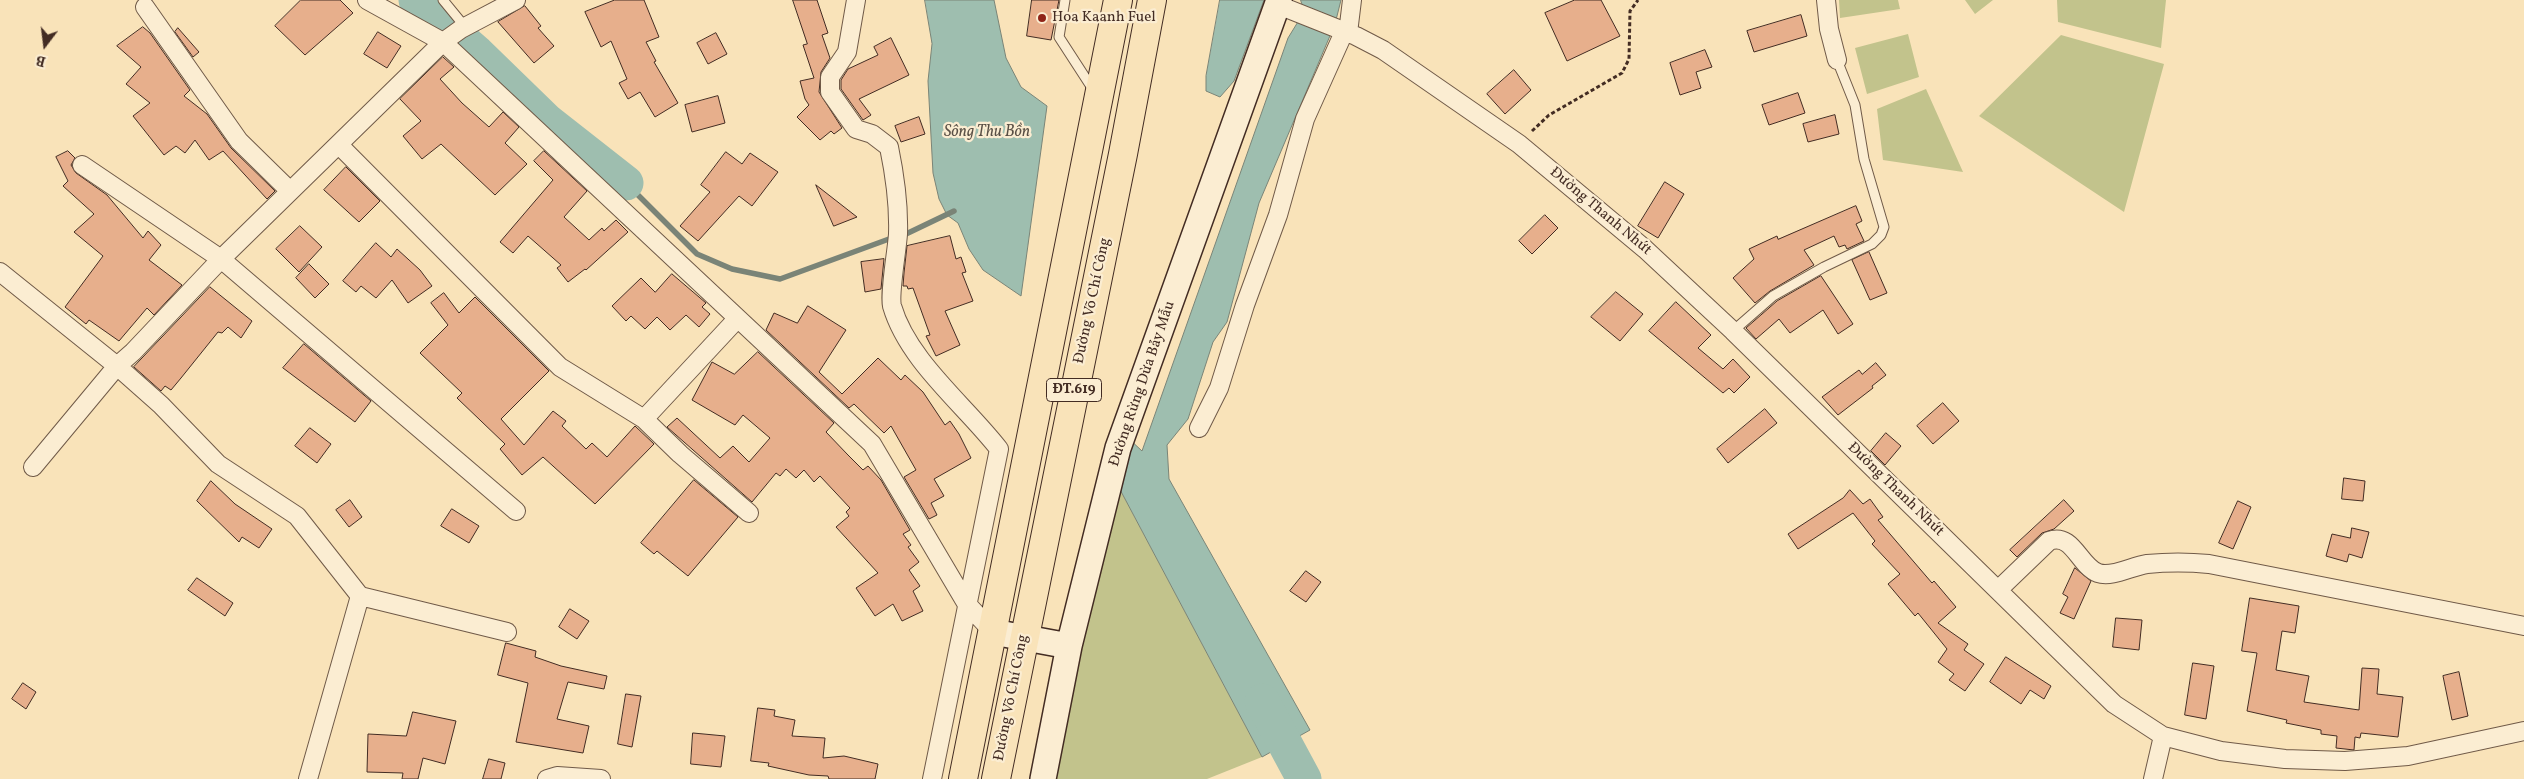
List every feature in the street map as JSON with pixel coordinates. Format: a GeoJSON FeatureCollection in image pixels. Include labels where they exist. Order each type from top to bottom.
{"type":"FeatureCollection","features":[{"type":"Feature","properties":{"kind":"main road","name":"Đường Võ Chí Công"},"geometry":{"type":"LineString","coordinates":[[963,779],[1118,0]]}},
{"type":"Feature","properties":{"kind":"main road","name":"Đường Võ Chí Công"},"geometry":{"type":"LineString","coordinates":[[996,779],[1123,154],[1152,0]]}},
{"type":"Feature","properties":{"kind":"street"},"geometry":{"type":"LineString","coordinates":[[367,0],[443,42],[872,444],[966,603],[993,632],[1069,646]]}},
{"type":"Feature","properties":{"kind":"street"},"geometry":{"type":"LineString","coordinates":[[33,467],[118,366],[221,258],[443,42],[464,28],[516,0]]}},
{"type":"Feature","properties":{"kind":"street"},"geometry":{"type":"LineString","coordinates":[[856,0],[847,52],[830,77],[829,87],[831,96],[856,129],[872,134],[889,147],[897,190],[898,217],[892,305],[906,336],[928,369],[982,426],[999,449],[966,603],[932,779]]}},
{"type":"Feature","properties":{"kind":"street"},"geometry":{"type":"LineString","coordinates":[[1199,428],[1219,388],[1245,305],[1278,215],[1305,119],[1342,30],[1352,0]]}},
{"type":"Feature","properties":{"kind":"street"},"geometry":{"type":"LineString","coordinates":[[1826,0],[1829,28],[1837,60]]}},
{"type":"Feature","properties":{"kind":"street","name":"Đường Thanh Nhứt"},"geometry":{"type":"LineString","coordinates":[[1282,5],[1375,45],[1519,144],[1646,249],[1733,331],[2114,704],[2163,736],[2221,751],[2285,759],[2345,761],[2408,756],[2524,730]]}},
{"type":"Feature","properties":{"kind":"street","name":"Đường Rừng Dừa Bảy Mẫu"},"geometry":{"type":"LineString","coordinates":[[1043,779],[1069,646],[1118,448],[1282,5]]}},
{"type":"Feature","properties":{"kind":"street"},"geometry":{"type":"LineString","coordinates":[[145,7],[239,141],[290,191]]}},
{"type":"Feature","properties":{"kind":"street"},"geometry":{"type":"LineString","coordinates":[[339,145],[560,367],[644,419],[680,454],[749,513]]}},
{"type":"Feature","properties":{"kind":"street"},"geometry":{"type":"LineString","coordinates":[[82,165],[221,258],[516,511]]}},
{"type":"Feature","properties":{"kind":"street"},"geometry":{"type":"LineString","coordinates":[[0,272],[118,366],[161,405],[218,464],[297,516],[360,596],[507,632]]}},
{"type":"Feature","properties":{"kind":"street"},"geometry":{"type":"LineString","coordinates":[[644,419],[737,318]]}},
{"type":"Feature","properties":{"kind":"street"},"geometry":{"type":"LineString","coordinates":[[1998,590],[2049,541],[2057,539],[2067,542],[2090,568],[2098,573],[2106,573],[2144,564],[2174,562],[2209,564],[2524,626]]}},
{"type":"Feature","properties":{"kind":"street"},"geometry":{"type":"LineString","coordinates":[[308,779],[360,596]]}},
{"type":"Feature","properties":{"kind":"street"},"geometry":{"type":"LineString","coordinates":[[2154,779],[2163,736]]}},
{"type":"Feature","properties":{"kind":"street"},"geometry":{"type":"LineString","coordinates":[[547,779],[557,776],[602,779]]}},
{"type":"Feature","properties":{"kind":"lane"},"geometry":{"type":"LineString","coordinates":[[443,0],[464,28]]}},
{"type":"Feature","properties":{"kind":"lane"},"geometry":{"type":"LineString","coordinates":[[1066,0],[1059,37],[1099,99]]}},
{"type":"Feature","properties":{"kind":"lane"},"geometry":{"type":"LineString","coordinates":[[1733,331],[1774,296],[1824,267],[1872,244],[1881,235],[1884,228],[1864,160],[1855,105],[1837,60]]}},
{"type":"Feature","properties":{"kind":"path"},"geometry":{"type":"LineString","coordinates":[[1519,144],[1549,115],[1622,73],[1629,59],[1630,11],[1638,0]]}},
{"type":"Feature","properties":{"kind":"green space"},"geometry":{"type":"Polygon","coordinates":[[[1839,0],[1898,0],[1900,9],[1840,18],[1839,0]]]}},
{"type":"Feature","properties":{"kind":"green space"},"geometry":{"type":"Polygon","coordinates":[[[1965,0],[1993,0],[1975,14],[1965,0]]]}},
{"type":"Feature","properties":{"kind":"green space"},"geometry":{"type":"Polygon","coordinates":[[[2057,0],[2166,0],[2161,48],[2058,22],[2057,0]]]}},
{"type":"Feature","properties":{"kind":"green space"},"geometry":{"type":"Polygon","coordinates":[[[1908,34],[1919,77],[1867,94],[1855,48],[1908,34]]]}},
{"type":"Feature","properties":{"kind":"green space"},"geometry":{"type":"Polygon","coordinates":[[[2061,35],[2164,64],[2124,212],[1979,116],[2061,35]]]}},
{"type":"Feature","properties":{"kind":"green space"},"geometry":{"type":"Polygon","coordinates":[[[1926,89],[1963,172],[1883,160],[1877,109],[1926,89]]]}},
{"type":"Feature","properties":{"kind":"green space"},"geometry":{"type":"Polygon","coordinates":[[[1116,482],[1262,757],[1207,779],[1052,779],[1116,482]]]}},
{"type":"Feature","properties":{"kind":"water","name":"Sông Thu Bồn"},"geometry":{"type":"Polygon","coordinates":[[[925,0],[994,0],[1006,58],[1021,87],[1047,106],[1021,296],[983,270],[969,249],[958,223],[947,215],[939,199],[933,173],[928,81],[932,44],[925,0]]]}},
{"type":"Feature","properties":{"kind":"water"},"geometry":{"type":"Polygon","coordinates":[[[1220,0],[1264,0],[1234,81],[1220,97],[1206,91],[1206,76],[1220,0]]]}},
{"type":"Feature","properties":{"kind":"water"},"geometry":{"type":"Polygon","coordinates":[[[1301,0],[1341,0],[1335,24],[1259,203],[1227,322],[1213,342],[1188,419],[1167,445],[1169,479],[1310,730],[1262,757],[1116,482],[1127,437],[1142,451],[1288,38],[1304,12],[1301,0]]]}},
{"type":"Feature","properties":{"kind":"building"},"geometry":{"type":"Polygon","coordinates":[[[301,0],[340,0],[353,13],[305,55],[275,26],[301,0]]]}},
{"type":"Feature","properties":{"kind":"building"},"geometry":{"type":"Polygon","coordinates":[[[615,0],[644,0],[659,37],[646,42],[656,61],[654,62],[678,103],[655,117],[640,92],[628,99],[619,83],[627,79],[611,41],[601,47],[585,12],[615,0]]]}},
{"type":"Feature","properties":{"kind":"building"},"geometry":{"type":"Polygon","coordinates":[[[793,0],[817,0],[828,33],[822,35],[830,58],[821,72],[819,92],[842,128],[834,134],[831,131],[820,140],[797,117],[809,105],[805,99],[800,81],[814,78],[803,45],[807,44],[793,0]]]}},
{"type":"Feature","properties":{"kind":"building","name":"Hoa Kaanh Fuel"},"geometry":{"type":"Polygon","coordinates":[[[1032,0],[1059,0],[1051,40],[1027,36],[1032,0]]]}},
{"type":"Feature","properties":{"kind":"building"},"geometry":{"type":"Polygon","coordinates":[[[1575,0],[1601,0],[1620,36],[1567,61],[1545,13],[1575,0]]]}},
{"type":"Feature","properties":{"kind":"building"},"geometry":{"type":"Polygon","coordinates":[[[525,6],[541,26],[538,28],[554,46],[534,63],[498,22],[525,6]]]}},
{"type":"Feature","properties":{"kind":"building"},"geometry":{"type":"Polygon","coordinates":[[[1801,15],[1807,36],[1754,52],[1747,31],[1801,15]]]}},
{"type":"Feature","properties":{"kind":"building"},"geometry":{"type":"Polygon","coordinates":[[[143,27],[150,33],[190,90],[184,96],[207,114],[231,148],[275,191],[267,199],[223,151],[209,160],[195,140],[185,153],[176,146],[164,155],[133,116],[150,103],[126,84],[141,67],[117,46],[143,27]]]}},
{"type":"Feature","properties":{"kind":"building"},"geometry":{"type":"Polygon","coordinates":[[[178,28],[199,52],[193,57],[175,32],[178,28]]]}},
{"type":"Feature","properties":{"kind":"building"},"geometry":{"type":"Polygon","coordinates":[[[378,32],[401,46],[387,68],[364,54],[378,32]]]}},
{"type":"Feature","properties":{"kind":"building"},"geometry":{"type":"Polygon","coordinates":[[[716,33],[727,54],[708,64],[697,43],[716,33]]]}},
{"type":"Feature","properties":{"kind":"building"},"geometry":{"type":"Polygon","coordinates":[[[891,38],[909,75],[859,99],[871,115],[863,120],[841,89],[841,80],[848,69],[878,55],[874,47],[891,38]]]}},
{"type":"Feature","properties":{"kind":"building"},"geometry":{"type":"Polygon","coordinates":[[[1705,50],[1712,67],[1696,72],[1701,88],[1680,95],[1670,63],[1705,50]]]}},
{"type":"Feature","properties":{"kind":"building"},"geometry":{"type":"Polygon","coordinates":[[[443,57],[454,67],[440,79],[462,103],[489,127],[503,112],[519,127],[505,143],[527,164],[495,195],[441,144],[422,159],[403,136],[421,121],[400,99],[443,57]]]}},
{"type":"Feature","properties":{"kind":"building"},"geometry":{"type":"Polygon","coordinates":[[[1514,70],[1531,90],[1505,114],[1487,94],[1514,70]]]}},
{"type":"Feature","properties":{"kind":"building"},"geometry":{"type":"Polygon","coordinates":[[[1798,93],[1805,113],[1769,125],[1762,105],[1798,93]]]}},
{"type":"Feature","properties":{"kind":"building"},"geometry":{"type":"Polygon","coordinates":[[[718,96],[725,123],[692,132],[685,105],[718,96]]]}},
{"type":"Feature","properties":{"kind":"building"},"geometry":{"type":"Polygon","coordinates":[[[1835,115],[1839,134],[1808,142],[1803,124],[1835,115]]]}},
{"type":"Feature","properties":{"kind":"building"},"geometry":{"type":"Polygon","coordinates":[[[919,117],[925,134],[901,142],[895,126],[919,117]]]}},
{"type":"Feature","properties":{"kind":"building"},"geometry":{"type":"Polygon","coordinates":[[[68,151],[75,158],[71,165],[76,173],[107,195],[143,238],[148,231],[161,245],[149,260],[182,285],[154,315],[147,308],[119,341],[89,320],[86,324],[65,307],[103,256],[74,232],[94,214],[63,186],[68,181],[56,157],[68,151]]]}},
{"type":"Feature","properties":{"kind":"building"},"geometry":{"type":"Polygon","coordinates":[[[544,151],[587,191],[564,217],[589,240],[602,228],[604,231],[616,220],[628,232],[586,270],[568,282],[557,268],[561,265],[528,236],[513,253],[500,242],[553,180],[534,161],[544,151]]]}},
{"type":"Feature","properties":{"kind":"building"},"geometry":{"type":"Polygon","coordinates":[[[726,152],[742,164],[750,153],[778,172],[752,206],[739,196],[698,241],[680,226],[710,192],[701,185],[726,152]]]}},
{"type":"Feature","properties":{"kind":"building"},"geometry":{"type":"Polygon","coordinates":[[[346,167],[380,201],[359,222],[324,190],[346,167]]]}},
{"type":"Feature","properties":{"kind":"building"},"geometry":{"type":"Polygon","coordinates":[[[1665,182],[1684,194],[1658,238],[1638,226],[1665,182]]]}},
{"type":"Feature","properties":{"kind":"building"},"geometry":{"type":"Polygon","coordinates":[[[816,185],[857,217],[834,226],[816,185]]]}},
{"type":"Feature","properties":{"kind":"building"},"geometry":{"type":"Polygon","coordinates":[[[1856,206],[1862,221],[1856,224],[1864,241],[1847,249],[1845,245],[1839,247],[1834,236],[1804,250],[1814,265],[1770,291],[1755,303],[1733,278],[1754,259],[1749,249],[1777,236],[1778,239],[1856,206]]]}},
{"type":"Feature","properties":{"kind":"building"},"geometry":{"type":"Polygon","coordinates":[[[1545,215],[1558,228],[1532,254],[1519,241],[1545,215]]]}},
{"type":"Feature","properties":{"kind":"building"},"geometry":{"type":"Polygon","coordinates":[[[300,226],[322,247],[299,272],[276,249],[300,226]]]}},
{"type":"Feature","properties":{"kind":"building"},"geometry":{"type":"Polygon","coordinates":[[[950,236],[956,259],[961,257],[966,272],[962,273],[973,301],[945,311],[960,345],[936,356],[926,336],[930,335],[913,288],[908,289],[907,286],[903,286],[907,246],[950,236]]]}},
{"type":"Feature","properties":{"kind":"building"},"geometry":{"type":"Polygon","coordinates":[[[376,243],[391,257],[397,249],[420,270],[432,286],[408,303],[392,280],[376,298],[361,286],[356,292],[343,281],[376,243]]]}},
{"type":"Feature","properties":{"kind":"building"},"geometry":{"type":"Polygon","coordinates":[[[1869,252],[1887,293],[1870,300],[1852,260],[1869,252]]]}},
{"type":"Feature","properties":{"kind":"building"},"geometry":{"type":"Polygon","coordinates":[[[884,259],[881,289],[865,292],[861,262],[884,259]]]}},
{"type":"Feature","properties":{"kind":"building"},"geometry":{"type":"Polygon","coordinates":[[[309,264],[329,284],[315,298],[296,278],[309,264]]]}},
{"type":"Feature","properties":{"kind":"building"},"geometry":{"type":"Polygon","coordinates":[[[672,274],[706,303],[702,307],[710,314],[699,327],[686,315],[670,330],[657,317],[645,329],[631,316],[626,321],[612,306],[641,278],[655,292],[672,274]]]}},
{"type":"Feature","properties":{"kind":"building"},"geometry":{"type":"Polygon","coordinates":[[[1821,276],[1853,324],[1838,334],[1823,310],[1790,333],[1779,319],[1756,339],[1746,328],[1777,301],[1821,276]]]}},
{"type":"Feature","properties":{"kind":"building"},"geometry":{"type":"Polygon","coordinates":[[[210,287],[252,321],[241,338],[228,327],[222,333],[218,332],[171,390],[165,386],[161,391],[134,367],[210,287]]]}},
{"type":"Feature","properties":{"kind":"building"},"geometry":{"type":"Polygon","coordinates":[[[1616,292],[1643,314],[1620,341],[1591,317],[1616,292]]]}},
{"type":"Feature","properties":{"kind":"building"},"geometry":{"type":"Polygon","coordinates":[[[444,293],[459,313],[475,297],[549,371],[501,419],[524,445],[553,411],[566,421],[562,426],[586,449],[592,443],[607,457],[635,426],[654,444],[595,504],[543,457],[522,475],[500,449],[505,444],[457,398],[462,393],[420,353],[448,325],[431,303],[444,293]]]}},
{"type":"Feature","properties":{"kind":"building"},"geometry":{"type":"Polygon","coordinates":[[[1676,302],[1711,335],[1698,348],[1723,369],[1733,359],[1750,377],[1734,393],[1729,388],[1723,393],[1649,331],[1676,302]]]}},
{"type":"Feature","properties":{"kind":"building"},"geometry":{"type":"Polygon","coordinates":[[[808,306],[846,330],[819,372],[842,394],[878,358],[901,380],[905,375],[923,392],[945,425],[950,421],[959,434],[971,458],[934,479],[944,496],[931,503],[937,515],[929,519],[904,477],[916,470],[891,426],[884,433],[854,404],[849,408],[766,330],[774,313],[797,323],[808,306]]]}},
{"type":"Feature","properties":{"kind":"building"},"geometry":{"type":"Polygon","coordinates":[[[304,344],[371,401],[355,422],[283,368],[304,344]]]}},
{"type":"Feature","properties":{"kind":"building"},"geometry":{"type":"Polygon","coordinates":[[[758,352],[834,423],[826,432],[848,455],[863,470],[868,466],[881,480],[910,530],[903,534],[911,545],[908,547],[919,562],[909,570],[920,586],[913,591],[923,611],[902,621],[893,604],[875,616],[856,588],[878,573],[836,527],[849,516],[846,512],[850,508],[820,476],[814,482],[804,470],[796,478],[786,469],[780,476],[776,473],[752,502],[667,427],[677,418],[720,458],[733,446],[749,462],[770,438],[743,415],[735,425],[692,400],[712,362],[734,374],[758,352]]]}},
{"type":"Feature","properties":{"kind":"building"},"geometry":{"type":"Polygon","coordinates":[[[1876,363],[1886,375],[1872,386],[1873,388],[1838,415],[1822,397],[1859,370],[1862,374],[1876,363]]]}},
{"type":"Feature","properties":{"kind":"building"},"geometry":{"type":"Polygon","coordinates":[[[1943,403],[1959,421],[1933,444],[1917,426],[1943,403]]]}},
{"type":"Feature","properties":{"kind":"building"},"geometry":{"type":"Polygon","coordinates":[[[1765,409],[1777,423],[1728,463],[1717,449],[1765,409]]]}},
{"type":"Feature","properties":{"kind":"building"},"geometry":{"type":"Polygon","coordinates":[[[310,428],[331,444],[317,463],[295,446],[310,428]]]}},
{"type":"Feature","properties":{"kind":"building"},"geometry":{"type":"Polygon","coordinates":[[[1886,433],[1901,446],[1885,465],[1871,451],[1886,433]]]}},
{"type":"Feature","properties":{"kind":"building"},"geometry":{"type":"Polygon","coordinates":[[[2344,478],[2365,481],[2363,501],[2342,499],[2344,478]]]}},
{"type":"Feature","properties":{"kind":"building"},"geometry":{"type":"Polygon","coordinates":[[[694,480],[738,517],[688,576],[657,551],[654,554],[641,543],[694,480]]]}},
{"type":"Feature","properties":{"kind":"building"},"geometry":{"type":"Polygon","coordinates":[[[211,481],[235,504],[272,529],[259,548],[242,537],[239,542],[197,501],[211,481]]]}},
{"type":"Feature","properties":{"kind":"building"},"geometry":{"type":"Polygon","coordinates":[[[1850,490],[1863,504],[1870,499],[1883,517],[1878,520],[1932,583],[1934,581],[1956,607],[1938,623],[1968,644],[1964,650],[1984,664],[1965,691],[1949,680],[1954,674],[1938,662],[1947,649],[1918,613],[1915,616],[1888,584],[1900,574],[1872,544],[1875,541],[1853,513],[1798,549],[1788,534],[1843,498],[1850,490]]]}},
{"type":"Feature","properties":{"kind":"building"},"geometry":{"type":"Polygon","coordinates":[[[350,500],[362,517],[349,527],[336,510],[350,500]]]}},
{"type":"Feature","properties":{"kind":"building"},"geometry":{"type":"Polygon","coordinates":[[[2064,500],[2074,511],[2054,529],[2042,533],[2017,557],[2010,550],[2064,500]]]}},
{"type":"Feature","properties":{"kind":"building"},"geometry":{"type":"Polygon","coordinates":[[[2238,501],[2251,507],[2233,549],[2219,543],[2238,501]]]}},
{"type":"Feature","properties":{"kind":"building"},"geometry":{"type":"Polygon","coordinates":[[[452,509],[479,526],[469,543],[441,526],[452,509]]]}},
{"type":"Feature","properties":{"kind":"building"},"geometry":{"type":"Polygon","coordinates":[[[2352,528],[2369,532],[2362,558],[2349,554],[2347,562],[2326,556],[2332,534],[2350,538],[2352,528]]]}},
{"type":"Feature","properties":{"kind":"building"},"geometry":{"type":"Polygon","coordinates":[[[2075,568],[2091,581],[2074,619],[2060,613],[2068,597],[2063,594],[2075,568]]]}},
{"type":"Feature","properties":{"kind":"building"},"geometry":{"type":"Polygon","coordinates":[[[1306,571],[1321,582],[1306,602],[1290,591],[1306,571]]]}},
{"type":"Feature","properties":{"kind":"building"},"geometry":{"type":"Polygon","coordinates":[[[197,578],[233,603],[225,616],[188,590],[197,578]]]}},
{"type":"Feature","properties":{"kind":"building"},"geometry":{"type":"Polygon","coordinates":[[[2250,598],[2299,606],[2295,633],[2282,631],[2276,670],[2309,676],[2304,702],[2359,710],[2362,668],[2379,669],[2377,694],[2403,697],[2398,737],[2361,733],[2360,738],[2355,737],[2354,750],[2336,748],[2337,736],[2321,734],[2321,730],[2286,723],[2287,720],[2247,711],[2257,653],[2242,651],[2250,598]]]}},
{"type":"Feature","properties":{"kind":"building"},"geometry":{"type":"Polygon","coordinates":[[[570,609],[589,621],[577,639],[559,627],[570,609]]]}},
{"type":"Feature","properties":{"kind":"building"},"geometry":{"type":"Polygon","coordinates":[[[2116,618],[2142,620],[2139,650],[2113,647],[2116,618]]]}},
{"type":"Feature","properties":{"kind":"building"},"geometry":{"type":"Polygon","coordinates":[[[506,643],[536,651],[535,657],[561,666],[607,676],[604,689],[568,682],[557,719],[589,726],[583,753],[516,742],[528,683],[498,675],[506,643]]]}},
{"type":"Feature","properties":{"kind":"building"},"geometry":{"type":"Polygon","coordinates":[[[2006,657],[2051,686],[2044,699],[2030,690],[2021,704],[1990,682],[2006,657]]]}},
{"type":"Feature","properties":{"kind":"building"},"geometry":{"type":"Polygon","coordinates":[[[2193,663],[2214,666],[2206,719],[2185,715],[2193,663]]]}},
{"type":"Feature","properties":{"kind":"building"},"geometry":{"type":"Polygon","coordinates":[[[2459,672],[2468,716],[2452,720],[2443,676],[2459,672]]]}},
{"type":"Feature","properties":{"kind":"building"},"geometry":{"type":"Polygon","coordinates":[[[23,683],[36,692],[26,709],[12,699],[23,683]]]}},
{"type":"Feature","properties":{"kind":"building"},"geometry":{"type":"Polygon","coordinates":[[[626,694],[641,696],[632,747],[618,744],[626,694]]]}},
{"type":"Feature","properties":{"kind":"building"},"geometry":{"type":"Polygon","coordinates":[[[758,708],[775,710],[774,716],[795,720],[792,736],[825,738],[823,758],[844,756],[878,764],[875,779],[829,779],[828,776],[809,775],[768,766],[769,763],[751,761],[758,708]]]}},
{"type":"Feature","properties":{"kind":"building"},"geometry":{"type":"Polygon","coordinates":[[[413,712],[456,721],[445,764],[423,758],[418,779],[402,779],[403,773],[367,772],[368,734],[406,736],[413,712]]]}},
{"type":"Feature","properties":{"kind":"building"},"geometry":{"type":"Polygon","coordinates":[[[693,733],[725,736],[721,767],[691,764],[693,733]]]}},
{"type":"Feature","properties":{"kind":"building"},"geometry":{"type":"Polygon","coordinates":[[[489,759],[505,763],[501,779],[483,779],[489,759]]]}},
{"type":"Feature","properties":{"kind":"waterway"},"geometry":{"type":"LineString","coordinates":[[416,0],[477,53],[547,121],[626,183]]}},
{"type":"Feature","properties":{"kind":"waterway"},"geometry":{"type":"LineString","coordinates":[[626,183],[697,254],[732,269],[780,279],[889,239]]}},
{"type":"Feature","properties":{"kind":"waterway"},"geometry":{"type":"LineString","coordinates":[[906,234],[954,211]]}},
{"type":"Feature","properties":{"kind":"waterway"},"geometry":{"type":"LineString","coordinates":[[1262,701],[1304,779]]}},
{"type":"Feature","properties":{"kind":"place","name":"Hoa Kaanh Fuel"},"geometry":{"type":"Point","coordinates":[1042,18]}}]}
